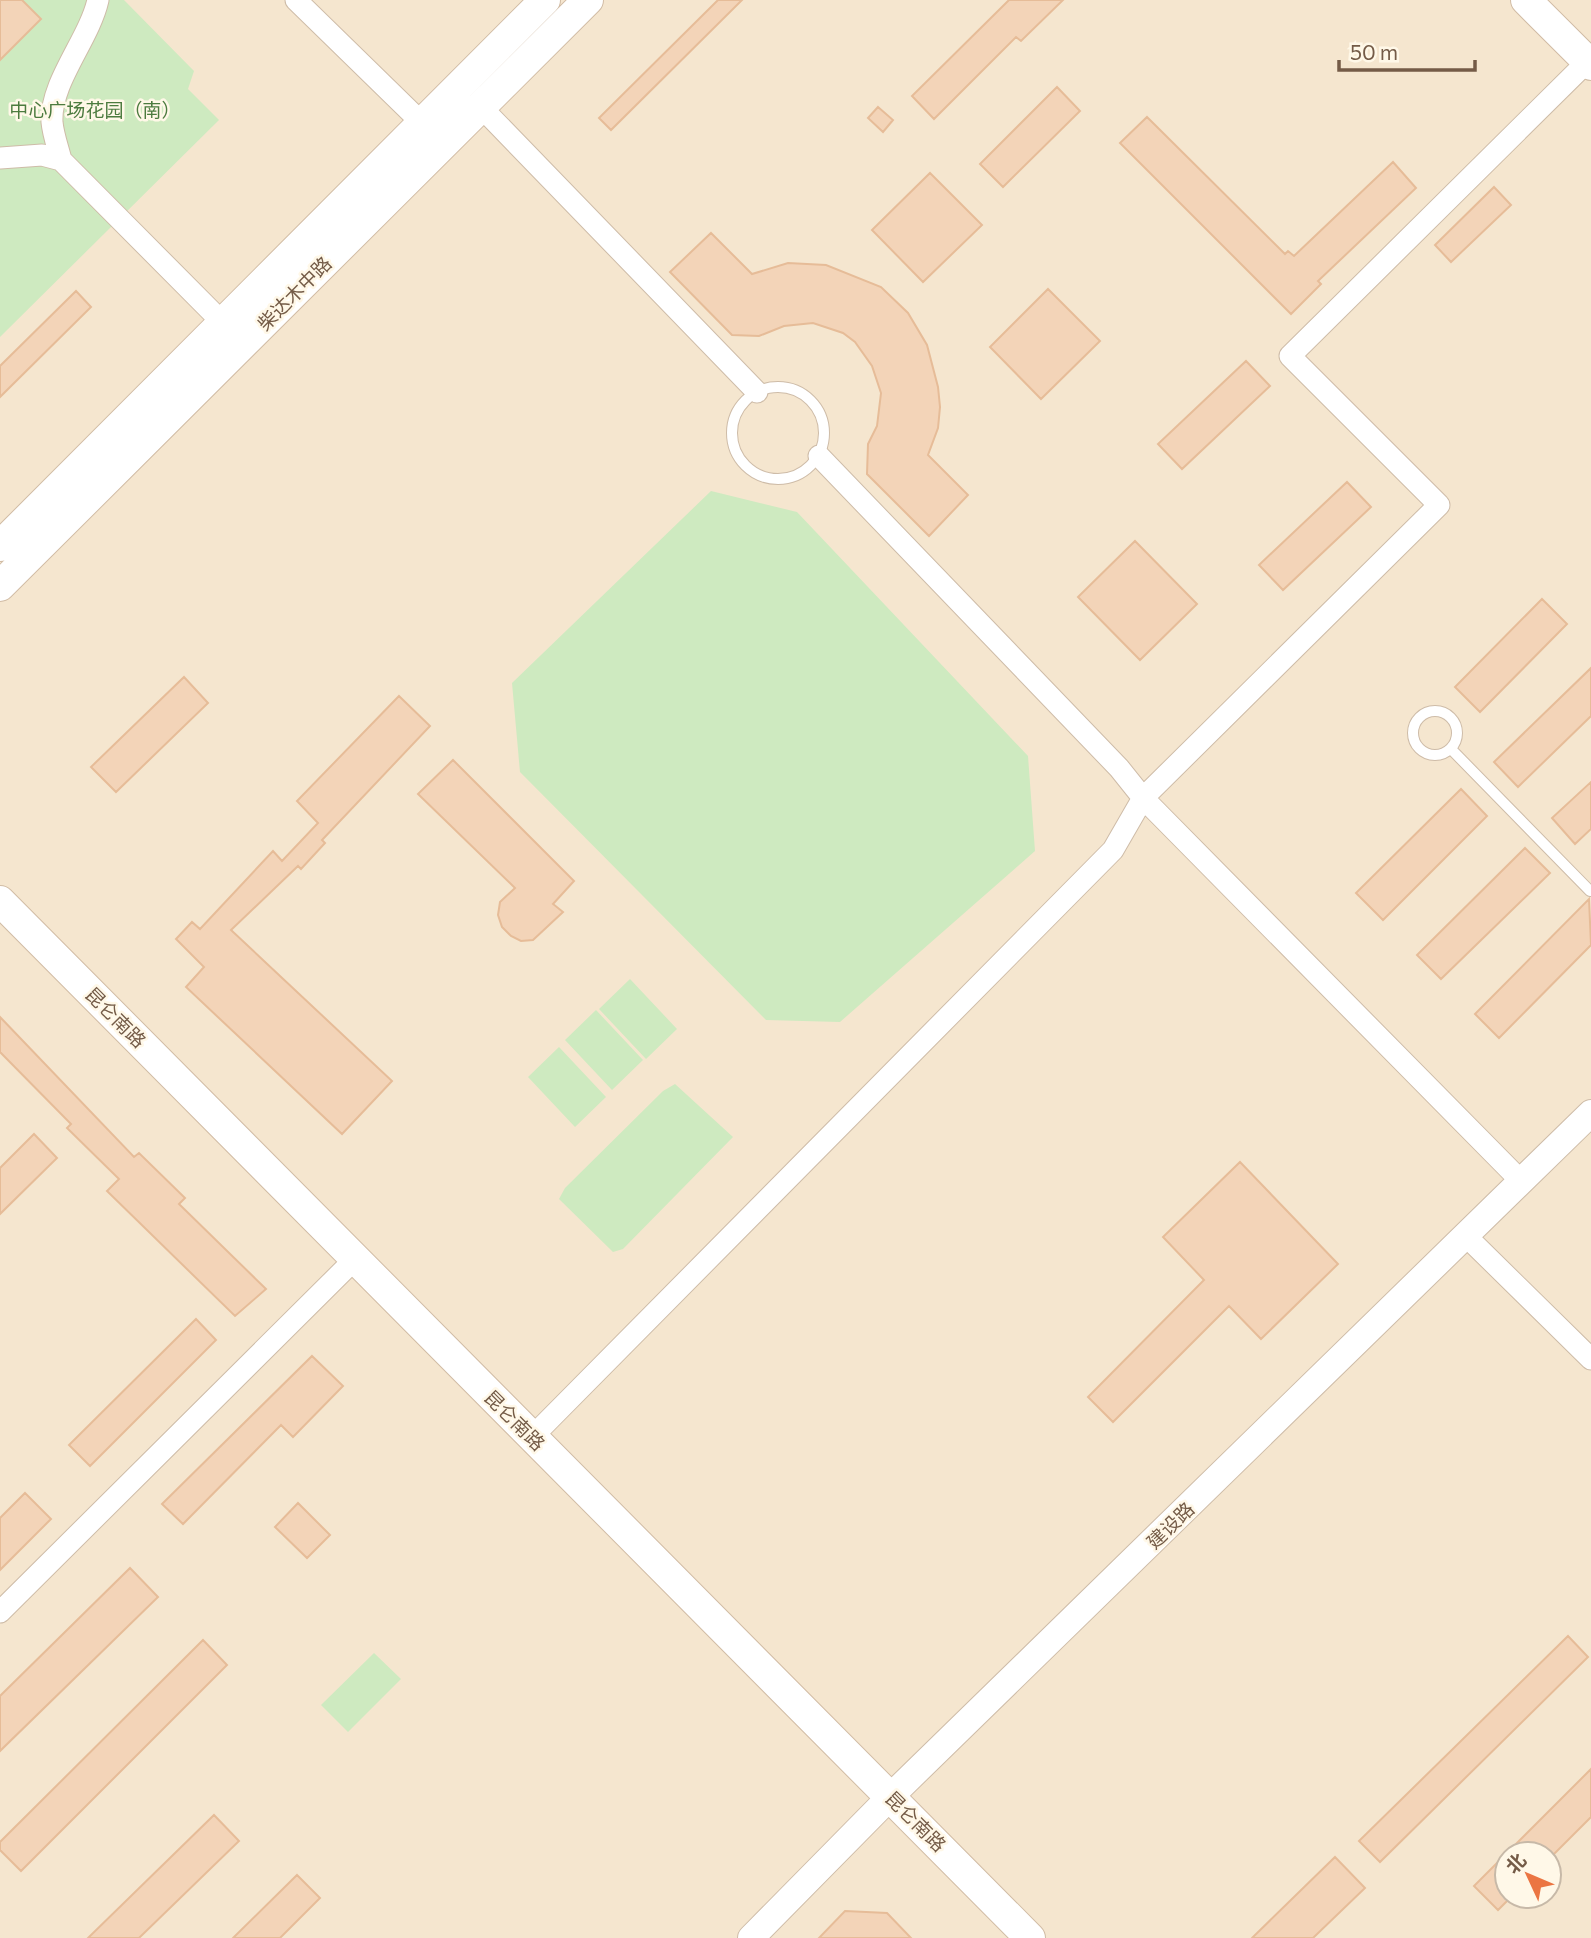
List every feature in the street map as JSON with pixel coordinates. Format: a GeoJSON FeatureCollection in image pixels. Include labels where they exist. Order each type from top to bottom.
{"type":"FeatureCollection","features":[{"type":"Feature","properties":{"kind":"main road","name":"柴达木中路"},"geometry":{"type":"LineString","coordinates":[[0,546],[545,0]]}},
{"type":"Feature","properties":{"kind":"main road","name":"柴达木中路"},"geometry":{"type":"LineString","coordinates":[[0,586],[587,0]]}},
{"type":"Feature","properties":{"kind":"main road"},"geometry":{"type":"LineString","coordinates":[[1526,0],[1590,62]]}},
{"type":"Feature","properties":{"kind":"main road","name":"昆仑南路"},"geometry":{"type":"LineString","coordinates":[[0,901],[1030,1938]]}},
{"type":"Feature","properties":{"kind":"street"},"geometry":{"type":"LineString","coordinates":[[61,160],[52,121],[59,90],[82,45],[98,0]]}},
{"type":"Feature","properties":{"kind":"street"},"geometry":{"type":"LineString","coordinates":[[296,0],[422,123]]}},
{"type":"Feature","properties":{"kind":"street"},"geometry":{"type":"LineString","coordinates":[[532,1437],[1113,850],[1143,798],[1438,505],[1290,356],[1590,62]]}},
{"type":"Feature","properties":{"kind":"street"},"geometry":{"type":"LineString","coordinates":[[481,107],[757,392]]}},
{"type":"Feature","properties":{"kind":"street"},"geometry":{"type":"LineString","coordinates":[[0,158],[42,155],[61,160],[223,323]]}},
{"type":"Feature","properties":{"kind":"street"},"geometry":{"type":"LineString","coordinates":[[819,456],[1109,758],[1143,798],[1522,1182]]}},
{"type":"Feature","properties":{"kind":"street","name":"建设路"},"geometry":{"type":"LineString","coordinates":[[751,1938],[891,1796],[1467,1237],[1591,1113]]}},
{"type":"Feature","properties":{"kind":"street"},"geometry":{"type":"LineString","coordinates":[[1467,1237],[1591,1359]]}},
{"type":"Feature","properties":{"kind":"street"},"geometry":{"type":"LineString","coordinates":[[0,1612],[356,1258]]}},
{"type":"Feature","properties":{"kind":"lane"},"geometry":{"type":"LineString","coordinates":[[779,386],[797,390],[812,400],[822,415],[825,433],[819,456],[811,467],[796,477],[778,480],[760,477],[745,466],[735,451],[731,433],[735,415],[746,400],[757,392],[779,386]]}},
{"type":"Feature","properties":{"kind":"lane"},"geometry":{"type":"LineString","coordinates":[[1436,711],[1451,718],[1458,734],[1451,749],[1435,755],[1419,748],[1413,733],[1420,717],[1436,711]]}},
{"type":"Feature","properties":{"kind":"lane"},"geometry":{"type":"LineString","coordinates":[[1451,749],[1590,891]]}},
{"type":"Feature","properties":{"kind":"shaded area"},"geometry":{"type":"Polygon","coordinates":[[[0,0],[1591,0],[1591,1938],[0,1938],[0,0]]]}},
{"type":"Feature","properties":{"kind":"green space","name":"中心广场花园（南）"},"geometry":{"type":"Polygon","coordinates":[[[0,0],[124,0],[194,71],[188,89],[219,120],[0,337],[0,0]]]}},
{"type":"Feature","properties":{"kind":"green space"},"geometry":{"type":"Polygon","coordinates":[[[711,491],[797,512],[1028,756],[1035,851],[840,1022],[766,1020],[520,772],[512,683],[711,491]]]}},
{"type":"Feature","properties":{"kind":"green space"},"geometry":{"type":"Polygon","coordinates":[[[630,979],[677,1029],[646,1059],[599,1009],[630,979]]]}},
{"type":"Feature","properties":{"kind":"green space"},"geometry":{"type":"Polygon","coordinates":[[[596,1010],[643,1060],[612,1090],[565,1040],[596,1010]]]}},
{"type":"Feature","properties":{"kind":"green space"},"geometry":{"type":"Polygon","coordinates":[[[559,1047],[606,1097],[575,1127],[528,1077],[559,1047]]]}},
{"type":"Feature","properties":{"kind":"green space"},"geometry":{"type":"Polygon","coordinates":[[[675,1084],[733,1137],[623,1249],[613,1252],[559,1199],[565,1188],[663,1091],[675,1084]]]}},
{"type":"Feature","properties":{"kind":"green space"},"geometry":{"type":"Polygon","coordinates":[[[374,1653],[401,1679],[348,1732],[321,1705],[374,1653]]]}},
{"type":"Feature","properties":{"kind":"building"},"geometry":{"type":"Polygon","coordinates":[[[0,0],[22,0],[41,19],[0,60],[0,0]]]}},
{"type":"Feature","properties":{"kind":"building"},"geometry":{"type":"Polygon","coordinates":[[[718,0],[742,0],[611,130],[599,118],[718,0]]]}},
{"type":"Feature","properties":{"kind":"building"},"geometry":{"type":"Polygon","coordinates":[[[1009,0],[1063,0],[1021,41],[1016,37],[934,119],[912,96],[1009,0]]]}},
{"type":"Feature","properties":{"kind":"building"},"geometry":{"type":"Polygon","coordinates":[[[1057,87],[1080,111],[1003,187],[980,164],[1057,87]]]}},
{"type":"Feature","properties":{"kind":"building"},"geometry":{"type":"Polygon","coordinates":[[[878,107],[893,120],[883,132],[868,118],[878,107]]]}},
{"type":"Feature","properties":{"kind":"building"},"geometry":{"type":"Polygon","coordinates":[[[1147,117],[1285,254],[1288,251],[1294,256],[1393,162],[1416,188],[1318,281],[1321,284],[1291,314],[1120,143],[1147,117]]]}},
{"type":"Feature","properties":{"kind":"building"},"geometry":{"type":"Polygon","coordinates":[[[930,173],[982,225],[923,282],[872,230],[930,173]]]}},
{"type":"Feature","properties":{"kind":"building"},"geometry":{"type":"Polygon","coordinates":[[[1494,187],[1511,205],[1451,262],[1435,245],[1494,187]]]}},
{"type":"Feature","properties":{"kind":"building"},"geometry":{"type":"Polygon","coordinates":[[[711,233],[752,274],[788,263],[826,265],[881,287],[908,313],[927,345],[938,387],[938,428],[928,455],[968,495],[929,536],[867,474],[868,444],[877,426],[881,393],[872,366],[855,342],[843,333],[813,323],[784,326],[759,336],[732,335],[670,272],[711,233]]]}},
{"type":"Feature","properties":{"kind":"building"},"geometry":{"type":"Polygon","coordinates":[[[1048,289],[1100,341],[1041,399],[990,347],[1048,289]]]}},
{"type":"Feature","properties":{"kind":"building"},"geometry":{"type":"Polygon","coordinates":[[[76,291],[91,307],[0,397],[0,366],[76,291]]]}},
{"type":"Feature","properties":{"kind":"building"},"geometry":{"type":"Polygon","coordinates":[[[1246,361],[1270,386],[1182,469],[1158,444],[1246,361]]]}},
{"type":"Feature","properties":{"kind":"building"},"geometry":{"type":"Polygon","coordinates":[[[1347,482],[1371,507],[1283,590],[1259,565],[1347,482]]]}},
{"type":"Feature","properties":{"kind":"building"},"geometry":{"type":"Polygon","coordinates":[[[1135,541],[1197,604],[1140,660],[1078,597],[1135,541]]]}},
{"type":"Feature","properties":{"kind":"building"},"geometry":{"type":"Polygon","coordinates":[[[1542,599],[1567,624],[1480,712],[1455,687],[1542,599]]]}},
{"type":"Feature","properties":{"kind":"building"},"geometry":{"type":"Polygon","coordinates":[[[1591,668],[1591,716],[1518,787],[1494,762],[1591,668]]]}},
{"type":"Feature","properties":{"kind":"building"},"geometry":{"type":"Polygon","coordinates":[[[184,677],[208,703],[116,792],[91,767],[184,677]]]}},
{"type":"Feature","properties":{"kind":"building"},"geometry":{"type":"Polygon","coordinates":[[[399,696],[430,726],[322,840],[325,843],[301,869],[298,866],[231,930],[392,1081],[342,1134],[186,987],[204,967],[176,939],[192,922],[200,929],[273,851],[282,861],[318,823],[297,801],[399,696]]]}},
{"type":"Feature","properties":{"kind":"building"},"geometry":{"type":"Polygon","coordinates":[[[453,760],[574,881],[553,904],[563,912],[533,940],[521,941],[502,927],[498,915],[500,902],[515,888],[418,794],[453,760]]]}},
{"type":"Feature","properties":{"kind":"building"},"geometry":{"type":"Polygon","coordinates":[[[1591,782],[1591,829],[1575,844],[1552,818],[1591,782]]]}},
{"type":"Feature","properties":{"kind":"building"},"geometry":{"type":"Polygon","coordinates":[[[1461,789],[1487,816],[1383,920],[1356,893],[1461,789]]]}},
{"type":"Feature","properties":{"kind":"building"},"geometry":{"type":"Polygon","coordinates":[[[1525,848],[1550,873],[1441,979],[1417,955],[1525,848]]]}},
{"type":"Feature","properties":{"kind":"building"},"geometry":{"type":"Polygon","coordinates":[[[1589,899],[1591,945],[1499,1038],[1475,1014],[1589,899]]]}},
{"type":"Feature","properties":{"kind":"building"},"geometry":{"type":"Polygon","coordinates":[[[0,1017],[134,1157],[139,1153],[185,1198],[179,1204],[266,1289],[235,1316],[107,1191],[119,1179],[67,1128],[71,1124],[0,1052],[0,1017]]]}},
{"type":"Feature","properties":{"kind":"building"},"geometry":{"type":"Polygon","coordinates":[[[34,1134],[57,1158],[0,1214],[0,1168],[34,1134]]]}},
{"type":"Feature","properties":{"kind":"building"},"geometry":{"type":"Polygon","coordinates":[[[1240,1162],[1338,1264],[1261,1339],[1229,1306],[1113,1422],[1088,1397],[1204,1280],[1163,1237],[1240,1162]]]}},
{"type":"Feature","properties":{"kind":"building"},"geometry":{"type":"Polygon","coordinates":[[[196,1319],[216,1340],[90,1466],[69,1445],[196,1319]]]}},
{"type":"Feature","properties":{"kind":"building"},"geometry":{"type":"Polygon","coordinates":[[[312,1356],[343,1386],[293,1437],[281,1425],[183,1524],[162,1504],[312,1356]]]}},
{"type":"Feature","properties":{"kind":"building"},"geometry":{"type":"Polygon","coordinates":[[[25,1493],[51,1519],[0,1570],[0,1518],[25,1493]]]}},
{"type":"Feature","properties":{"kind":"building"},"geometry":{"type":"Polygon","coordinates":[[[298,1503],[330,1535],[307,1558],[275,1527],[298,1503]]]}},
{"type":"Feature","properties":{"kind":"building"},"geometry":{"type":"Polygon","coordinates":[[[130,1568],[158,1597],[0,1751],[0,1696],[130,1568]]]}},
{"type":"Feature","properties":{"kind":"building"},"geometry":{"type":"Polygon","coordinates":[[[1568,1636],[1588,1657],[1380,1862],[1359,1841],[1568,1636]]]}},
{"type":"Feature","properties":{"kind":"building"},"geometry":{"type":"Polygon","coordinates":[[[203,1640],[227,1665],[21,1871],[0,1850],[0,1842],[203,1640]]]}},
{"type":"Feature","properties":{"kind":"building"},"geometry":{"type":"Polygon","coordinates":[[[1591,1769],[1591,1817],[1563,1845],[1563,1840],[1520,1840],[1591,1769]]]}},
{"type":"Feature","properties":{"kind":"building"},"geometry":{"type":"Polygon","coordinates":[[[214,1815],[239,1841],[139,1938],[88,1938],[214,1815]]]}},
{"type":"Feature","properties":{"kind":"building"},"geometry":{"type":"Polygon","coordinates":[[[1335,1857],[1365,1888],[1313,1938],[1252,1938],[1335,1857]]]}},
{"type":"Feature","properties":{"kind":"building"},"geometry":{"type":"Polygon","coordinates":[[[1493,1867],[1493,1905],[1474,1886],[1493,1867]]]}},
{"type":"Feature","properties":{"kind":"building"},"geometry":{"type":"Polygon","coordinates":[[[297,1875],[320,1898],[280,1938],[233,1938],[297,1875]]]}},
{"type":"Feature","properties":{"kind":"building"},"geometry":{"type":"Polygon","coordinates":[[[845,1911],[887,1913],[911,1938],[819,1938],[845,1911]]]}}]}
